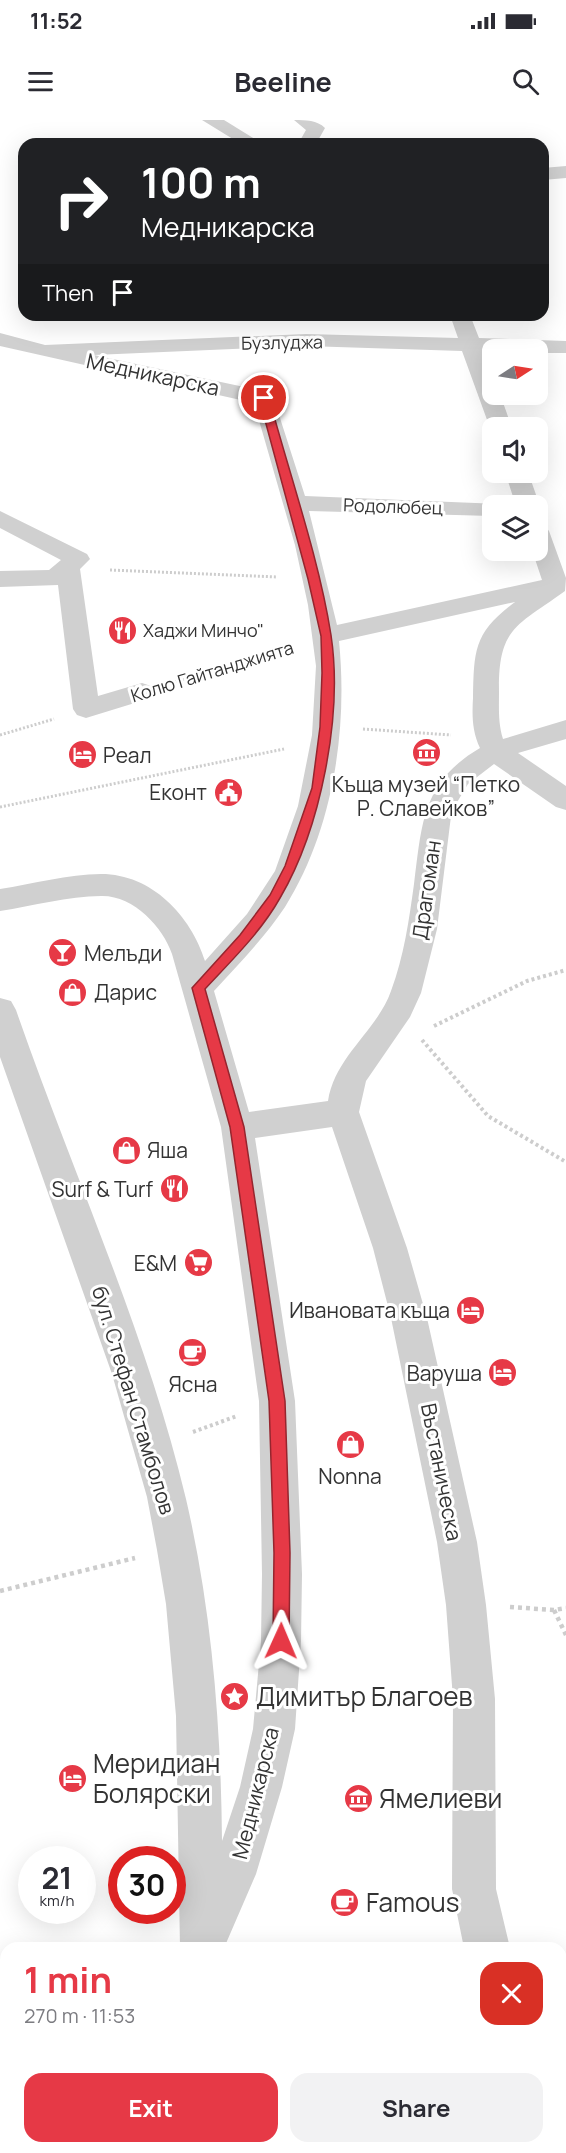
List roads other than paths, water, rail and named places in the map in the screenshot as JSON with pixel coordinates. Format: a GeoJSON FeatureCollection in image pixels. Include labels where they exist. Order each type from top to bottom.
{"type":"FeatureCollection","features":[{"type":"Feature","properties":{"kind":"street"},"geometry":{"type":"LineString","coordinates":[[211,120],[243,138]]}},
{"type":"Feature","properties":{"kind":"street"},"geometry":{"type":"LineString","coordinates":[[303,120],[316,128],[310,138]]}},
{"type":"Feature","properties":{"kind":"street"},"geometry":{"type":"LineString","coordinates":[[549,173],[566,172]]}},
{"type":"Feature","properties":{"kind":"street"},"geometry":{"type":"LineString","coordinates":[[462,321],[497,417]]}},
{"type":"Feature","properties":{"kind":"street","name":"Бузлуджа"},"geometry":{"type":"LineString","coordinates":[[0,339],[44,351],[306,340],[566,347]]}},
{"type":"Feature","properties":{"kind":"street","name":"Медникарска"},"geometry":{"type":"LineString","coordinates":[[44,351],[264,398],[314,579],[326,636],[328,673],[324,734],[312,811],[291,866],[275,898],[245,938],[198,988],[237,1127],[277,1401],[282,1574],[281,1641],[274,1729],[261,1787],[234,1874],[204,1942]]}},
{"type":"Feature","properties":{"kind":"street","name":"Родолюбец"},"geometry":{"type":"LineString","coordinates":[[293,503],[482,509]]}},
{"type":"Feature","properties":{"kind":"street"},"geometry":{"type":"LineString","coordinates":[[0,518],[78,559],[62,573],[0,579]]}},
{"type":"Feature","properties":{"kind":"street"},"geometry":{"type":"LineString","coordinates":[[548,556],[561,586]]}},
{"type":"Feature","properties":{"kind":"street","name":"Колю Гайтанджията"},"geometry":{"type":"LineString","coordinates":[[62,573],[86,709],[142,692]]}},
{"type":"Feature","properties":{"kind":"street"},"geometry":{"type":"LineString","coordinates":[[326,636],[561,586]]}},
{"type":"Feature","properties":{"kind":"street"},"geometry":{"type":"LineString","coordinates":[[561,586],[509,621],[492,640],[487,655],[485,722],[491,744],[566,800]]}},
{"type":"Feature","properties":{"kind":"street","name":"Драгоман"},"geometry":{"type":"LineString","coordinates":[[343,1112],[343,1098],[355,1069],[397,1012],[414,969],[437,816],[444,795],[454,779],[491,744],[566,729]]}},
{"type":"Feature","properties":{"kind":"street"},"geometry":{"type":"LineString","coordinates":[[0,900],[101,885],[117,885],[132,891],[153,906],[179,935],[198,988]]}},
{"type":"Feature","properties":{"kind":"street","name":"бул. Стефан Стамболов"},"geometry":{"type":"LineString","coordinates":[[0,1010],[96,1272],[153,1446],[176,1548],[188,1630],[198,1766],[201,1942]]}},
{"type":"Feature","properties":{"kind":"street"},"geometry":{"type":"LineString","coordinates":[[237,1127],[343,1112]]}},
{"type":"Feature","properties":{"kind":"street","name":"Въстаническа"},"geometry":{"type":"LineString","coordinates":[[343,1112],[390,1248],[409,1318],[442,1462],[466,1605],[474,1699],[474,1888],[486,1942]]}},
{"type":"Feature","properties":{"kind":"place","name":"Хаджи Минчо\""},"geometry":{"type":"Point","coordinates":[122,630]}},
{"type":"Feature","properties":{"kind":"place","name":"Къща музей “Петко Р. Славейков”"},"geometry":{"type":"Point","coordinates":[426,753]}},
{"type":"Feature","properties":{"kind":"place","name":"Реал"},"geometry":{"type":"Point","coordinates":[82,755]}},
{"type":"Feature","properties":{"kind":"place","name":"Еконт"},"geometry":{"type":"Point","coordinates":[228,792]}},
{"type":"Feature","properties":{"kind":"place","name":"Мелъди"},"geometry":{"type":"Point","coordinates":[63,953]}},
{"type":"Feature","properties":{"kind":"place","name":"Дарис"},"geometry":{"type":"Point","coordinates":[73,992]}},
{"type":"Feature","properties":{"kind":"place","name":"Яша"},"geometry":{"type":"Point","coordinates":[126,1150]}},
{"type":"Feature","properties":{"kind":"place","name":"Surf & Turf"},"geometry":{"type":"Point","coordinates":[174,1189]}},
{"type":"Feature","properties":{"kind":"place","name":"Е&М"},"geometry":{"type":"Point","coordinates":[198,1263]}},
{"type":"Feature","properties":{"kind":"place","name":"Ивановата къща"},"geometry":{"type":"Point","coordinates":[471,1310]}},
{"type":"Feature","properties":{"kind":"place","name":"Ясна"},"geometry":{"type":"Point","coordinates":[193,1353]}},
{"type":"Feature","properties":{"kind":"place","name":"Варуша"},"geometry":{"type":"Point","coordinates":[503,1373]}},
{"type":"Feature","properties":{"kind":"place","name":"Nonna"},"geometry":{"type":"Point","coordinates":[350,1445]}},
{"type":"Feature","properties":{"kind":"place","name":"Димитър Благоев"},"geometry":{"type":"Point","coordinates":[235,1696]}},
{"type":"Feature","properties":{"kind":"place","name":"Меридиан Болярски"},"geometry":{"type":"Point","coordinates":[72,1778]}},
{"type":"Feature","properties":{"kind":"place","name":"Ямелиеви"},"geometry":{"type":"Point","coordinates":[358,1798]}},
{"type":"Feature","properties":{"kind":"place","name":"Famous"},"geometry":{"type":"Point","coordinates":[345,1902]}}]}
